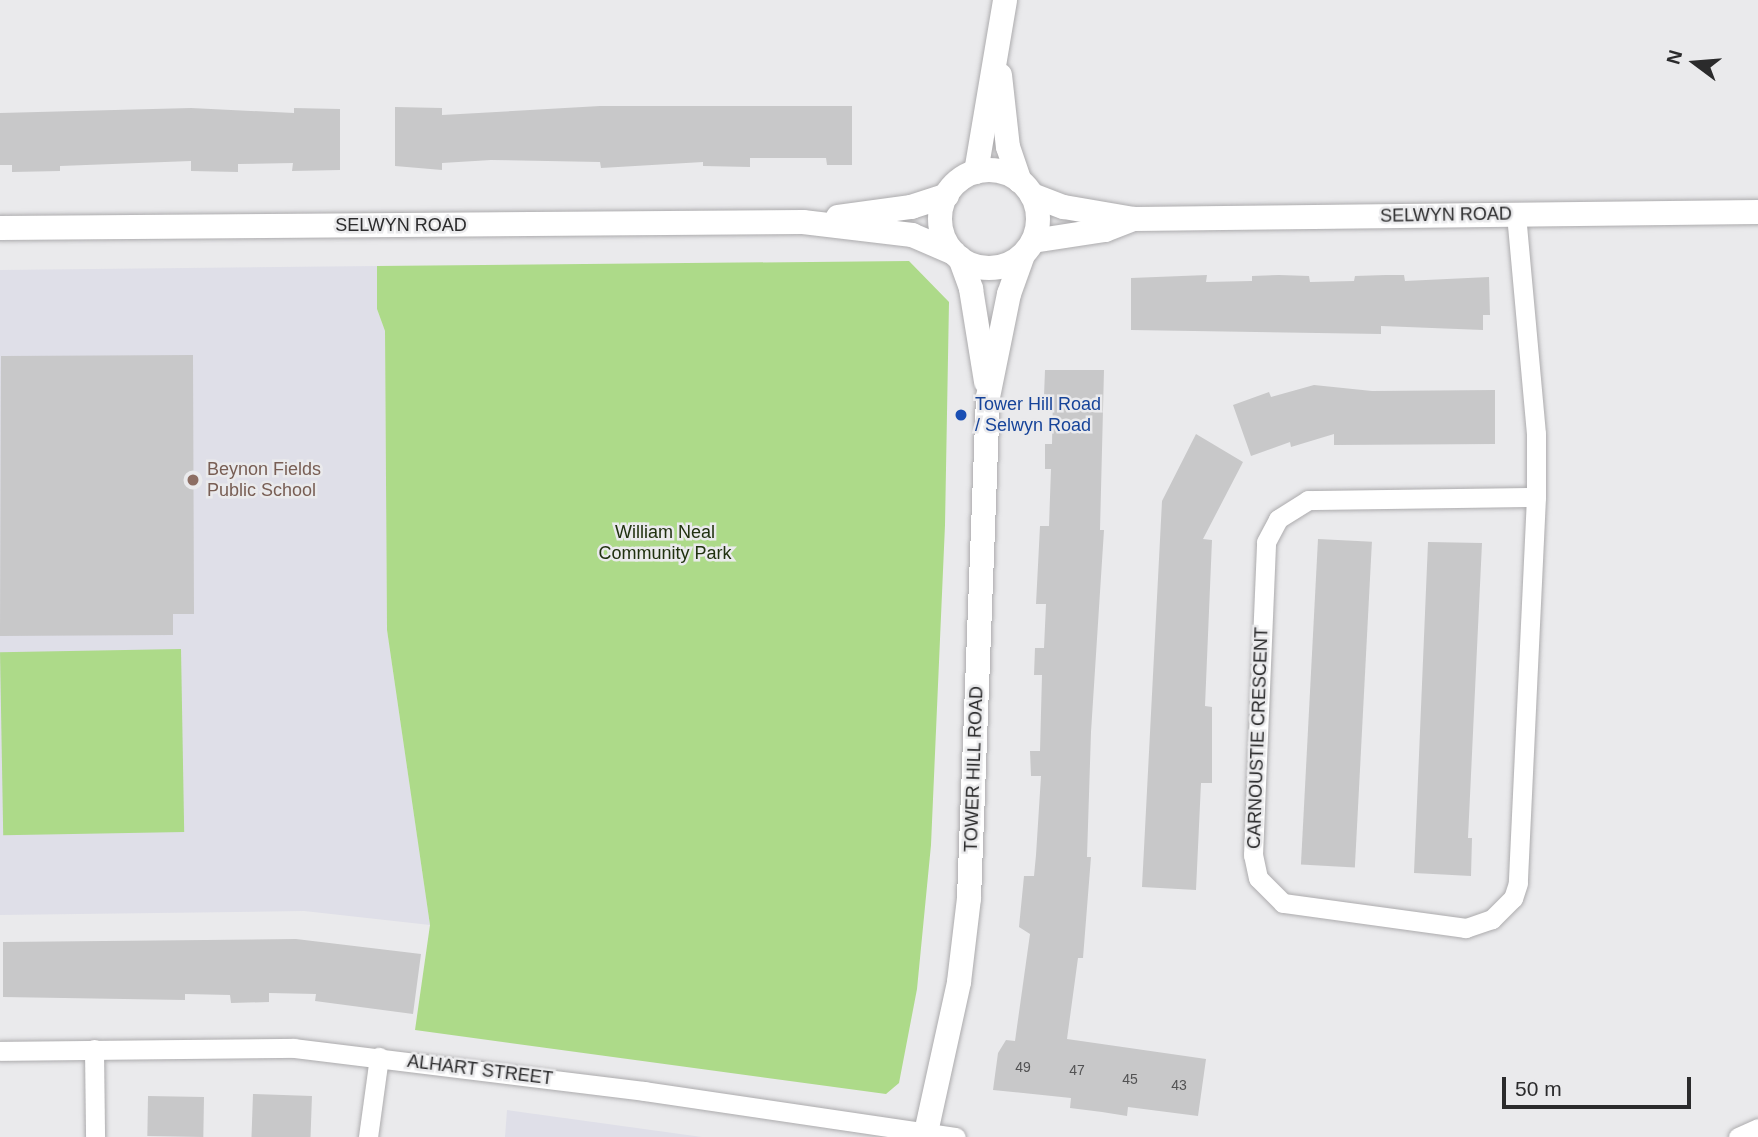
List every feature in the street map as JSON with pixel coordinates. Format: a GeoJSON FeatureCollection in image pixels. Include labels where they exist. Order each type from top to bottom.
{"type":"FeatureCollection","features":[{"type":"Feature","properties":{"kind":"street"},"geometry":{"type":"LineString","coordinates":[[976,172],[977,146],[998,57],[1005,0]]}},
{"type":"Feature","properties":{"kind":"street"},"geometry":{"type":"LineString","coordinates":[[998,57],[1008,147],[1026,188],[1038,218],[1028,248],[999,267],[972,265],[957,256],[940,225],[947,195],[964,177],[976,172],[1007,173],[1026,188]]}},
{"type":"Feature","properties":{"kind":"street","name":"SELWYN ROAD"},"geometry":{"type":"LineString","coordinates":[[1026,188],[1064,207],[1135,219],[1758,212]]}},
{"type":"Feature","properties":{"kind":"street","name":"SELWYN ROAD"},"geometry":{"type":"LineString","coordinates":[[803,222],[911,207],[947,195]]}},
{"type":"Feature","properties":{"kind":"street","name":"CARNOUSTIE CRESCENT"},"geometry":{"type":"LineString","coordinates":[[1516,214],[1536,433],[1536,497],[1518,883],[1513,898],[1492,919],[1466,928],[1283,903],[1258,878],[1252,855],[1266,542],[1278,519],[1308,500],[1536,497]]}},
{"type":"Feature","properties":{"kind":"street","name":"SELWYN ROAD"},"geometry":{"type":"LineString","coordinates":[[1028,248],[1105,230],[1135,219]]}},
{"type":"Feature","properties":{"kind":"street","name":"SELWYN ROAD"},"geometry":{"type":"LineString","coordinates":[[0,228],[803,222],[912,234],[957,256]]}},
{"type":"Feature","properties":{"kind":"street","name":"TOWER HILL ROAD"},"geometry":{"type":"LineString","coordinates":[[926,1135],[959,982],[969,898],[989,397],[1009,294],[1028,248]]}},
{"type":"Feature","properties":{"kind":"street","name":"TOWER HILL ROAD"},"geometry":{"type":"LineString","coordinates":[[957,256],[971,289],[989,397]]}},
{"type":"Feature","properties":{"kind":"street","name":"ALHART STREET"},"geometry":{"type":"LineString","coordinates":[[0,1051],[294,1048],[379,1057],[926,1135],[956,1137]]}},
{"type":"Feature","properties":{"kind":"street"},"geometry":{"type":"LineString","coordinates":[[94,1049],[95,1137]]}},
{"type":"Feature","properties":{"kind":"street"},"geometry":{"type":"LineString","coordinates":[[368,1137],[379,1057]]}},
{"type":"Feature","properties":{"kind":"street"},"geometry":{"type":"LineString","coordinates":[[1738,1137],[1758,1128]]}},
{"type":"Feature","properties":{"kind":"shaded area","name":"Beynon Fields Public School"},"geometry":{"type":"Polygon","coordinates":[[[377,266],[377,309],[385,331],[387,630],[430,925],[304,911],[0,915],[0,270],[377,266]]]}},
{"type":"Feature","properties":{"kind":"shaded area"},"geometry":{"type":"Polygon","coordinates":[[[507,1110],[702,1137],[505,1137],[507,1110]]]}},
{"type":"Feature","properties":{"kind":"green space","name":"William Neal Community Park"},"geometry":{"type":"Polygon","coordinates":[[[909,261],[949,302],[945,525],[931,845],[917,989],[899,1083],[886,1094],[415,1030],[430,925],[387,630],[385,331],[377,309],[377,266],[909,261]]]}},
{"type":"Feature","properties":{"kind":"green space"},"geometry":{"type":"Polygon","coordinates":[[[181,649],[184,832],[3,835],[0,652],[181,649]]]}},
{"type":"Feature","properties":{"kind":"building"},"geometry":{"type":"Polygon","coordinates":[[[600,106],[852,106],[852,165],[827,165],[826,158],[750,158],[750,167],[703,166],[703,162],[601,168],[600,162],[491,160],[442,163],[442,170],[395,166],[395,107],[442,108],[442,115],[600,106]]]}},
{"type":"Feature","properties":{"kind":"building"},"geometry":{"type":"Polygon","coordinates":[[[191,108],[294,113],[294,108],[340,109],[340,170],[292,171],[293,163],[238,164],[238,172],[191,171],[191,161],[60,166],[60,171],[12,172],[12,165],[0,165],[0,113],[191,108]]]}},
{"type":"Feature","properties":{"kind":"building"},"geometry":{"type":"Polygon","coordinates":[[[1207,275],[1206,282],[1252,281],[1252,276],[1279,275],[1309,276],[1310,282],[1354,281],[1355,276],[1386,275],[1404,275],[1405,281],[1489,277],[1490,315],[1483,315],[1483,330],[1381,326],[1381,334],[1131,330],[1131,278],[1207,275]]]}},
{"type":"Feature","properties":{"kind":"building"},"geometry":{"type":"Polygon","coordinates":[[[193,355],[194,614],[173,614],[173,635],[0,636],[1,356],[193,355]]]}},
{"type":"Feature","properties":{"kind":"building"},"geometry":{"type":"Polygon","coordinates":[[[1045,370],[1104,370],[1100,530],[1104,530],[1091,732],[1087,857],[1091,857],[1083,958],[1078,958],[1067,1039],[1206,1059],[1198,1116],[1128,1107],[1127,1116],[1070,1108],[1071,1098],[993,1090],[998,1053],[1006,1040],[1015,1041],[1030,934],[1019,927],[1024,876],[1034,876],[1036,855],[1041,776],[1031,776],[1030,751],[1040,751],[1042,675],[1034,675],[1035,648],[1044,648],[1046,604],[1036,604],[1040,526],[1049,526],[1051,469],[1045,469],[1045,444],[1052,444],[1053,396],[1044,396],[1045,370]]]}},
{"type":"Feature","properties":{"kind":"building"},"geometry":{"type":"Polygon","coordinates":[[[1314,385],[1372,391],[1495,390],[1495,444],[1334,445],[1334,434],[1291,447],[1290,442],[1251,456],[1233,405],[1269,392],[1271,397],[1314,385]]]}},
{"type":"Feature","properties":{"kind":"building"},"geometry":{"type":"Polygon","coordinates":[[[1196,434],[1243,462],[1203,539],[1212,540],[1205,706],[1212,707],[1212,783],[1201,783],[1196,890],[1142,887],[1162,501],[1196,434]]]}},
{"type":"Feature","properties":{"kind":"building"},"geometry":{"type":"Polygon","coordinates":[[[1318,539],[1372,542],[1355,867],[1301,865],[1318,539]]]}},
{"type":"Feature","properties":{"kind":"building"},"geometry":{"type":"Polygon","coordinates":[[[1428,542],[1482,543],[1468,838],[1472,838],[1471,876],[1414,873],[1428,542]]]}},
{"type":"Feature","properties":{"kind":"building"},"geometry":{"type":"Polygon","coordinates":[[[296,939],[421,954],[413,1014],[315,1001],[316,994],[269,993],[269,1002],[231,1003],[230,995],[185,994],[185,1000],[3,997],[3,942],[296,939]]]}},
{"type":"Feature","properties":{"kind":"building"},"geometry":{"type":"Polygon","coordinates":[[[253,1094],[312,1096],[311,1137],[251,1137],[253,1094]]]}},
{"type":"Feature","properties":{"kind":"building"},"geometry":{"type":"Polygon","coordinates":[[[148,1096],[204,1097],[203,1137],[147,1136],[148,1096]]]}},
{"type":"Feature","properties":{"kind":"place","name":"Tower Hill Road / Selwyn Road"},"geometry":{"type":"Point","coordinates":[961,415]}},
{"type":"Feature","properties":{"kind":"place","name":"Beynon Fields Public School"},"geometry":{"type":"Point","coordinates":[193,480]}}]}
